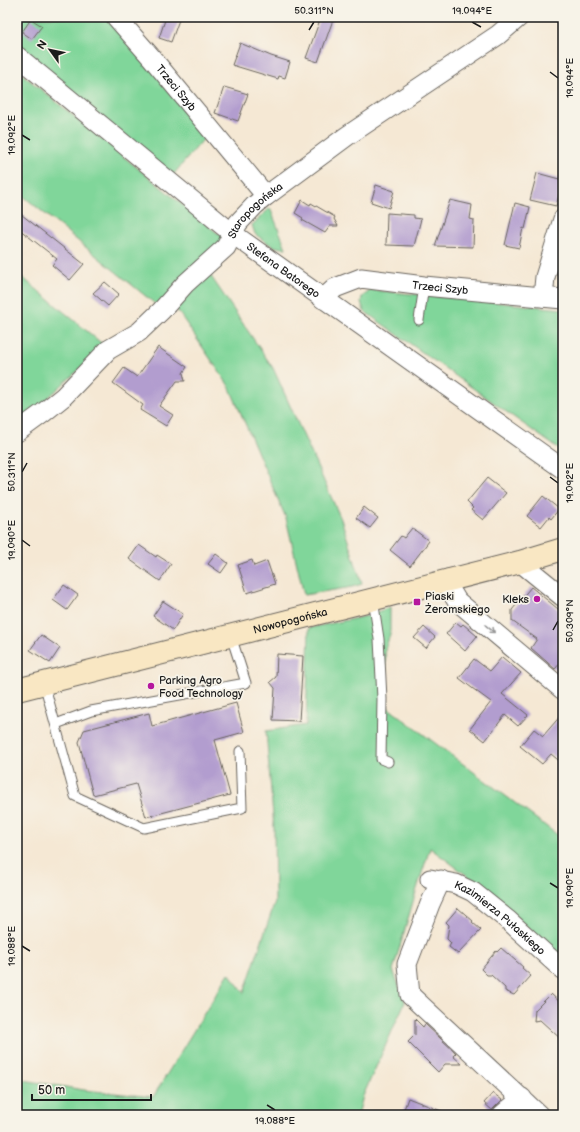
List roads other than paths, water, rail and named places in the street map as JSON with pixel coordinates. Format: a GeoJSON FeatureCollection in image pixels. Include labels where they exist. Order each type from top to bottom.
{"type":"FeatureCollection","features":[{"type":"Feature","properties":{"kind":"street","name":"Trzeci Szyb"},"geometry":{"type":"LineString","coordinates":[[116,17],[266,196]]}},
{"type":"Feature","properties":{"kind":"street","name":"Staropogońska"},"geometry":{"type":"LineString","coordinates":[[17,432],[62,397],[108,350],[139,332],[161,311],[185,284],[226,247],[238,223],[255,205],[336,144],[486,43],[519,17]]}},
{"type":"Feature","properties":{"kind":"street","name":"Stefana Batorego"},"geometry":{"type":"LineString","coordinates":[[17,56],[233,234],[563,469]]}},
{"type":"Feature","properties":{"kind":"street"},"geometry":{"type":"LineString","coordinates":[[543,297],[545,277],[563,219]]}},
{"type":"Feature","properties":{"kind":"street","name":"Trzeci Szyb"},"geometry":{"type":"LineString","coordinates":[[323,299],[335,288],[361,278],[424,286],[563,299]]}},
{"type":"Feature","properties":{"kind":"street","name":"Nowopogońska"},"geometry":{"type":"LineString","coordinates":[[17,690],[306,617],[448,579],[520,562],[563,549]]}},
{"type":"Feature","properties":{"kind":"street"},"geometry":{"type":"LineString","coordinates":[[520,562],[563,597]]}},
{"type":"Feature","properties":{"kind":"street"},"geometry":{"type":"LineString","coordinates":[[448,579],[457,602],[563,690]]}},
{"type":"Feature","properties":{"kind":"street","name":"Kazimierza Pułaskiego"},"geometry":{"type":"LineString","coordinates":[[522,1098],[410,995],[407,964],[430,904],[436,880],[465,887],[473,892],[509,921],[563,970]]}},
{"type":"Feature","properties":{"kind":"street"},"geometry":{"type":"LineString","coordinates":[[502,1115],[522,1098],[539,1115]]}},
{"type":"Feature","properties":{"kind":"lane"},"geometry":{"type":"LineString","coordinates":[[418,320],[424,286]]}},
{"type":"Feature","properties":{"kind":"lane"},"geometry":{"type":"LineString","coordinates":[[374,599],[379,639],[382,699],[381,759],[388,762]]}},
{"type":"Feature","properties":{"kind":"lane"},"geometry":{"type":"LineString","coordinates":[[56,724],[91,711],[246,683],[231,636]]}},
{"type":"Feature","properties":{"kind":"lane"},"geometry":{"type":"LineString","coordinates":[[44,683],[75,796],[144,828],[242,808],[240,751]]}},
{"type":"Feature","properties":{"kind":"place","name":"Kleks"},"geometry":{"type":"Point","coordinates":[537,599]}},
{"type":"Feature","properties":{"kind":"place","name":"Piaski Żeromskiego"},"geometry":{"type":"Point","coordinates":[417,602]}},
{"type":"Feature","properties":{"kind":"place","name":"Parking Agro Food Technology"},"geometry":{"type":"Point","coordinates":[151,686]}}]}
